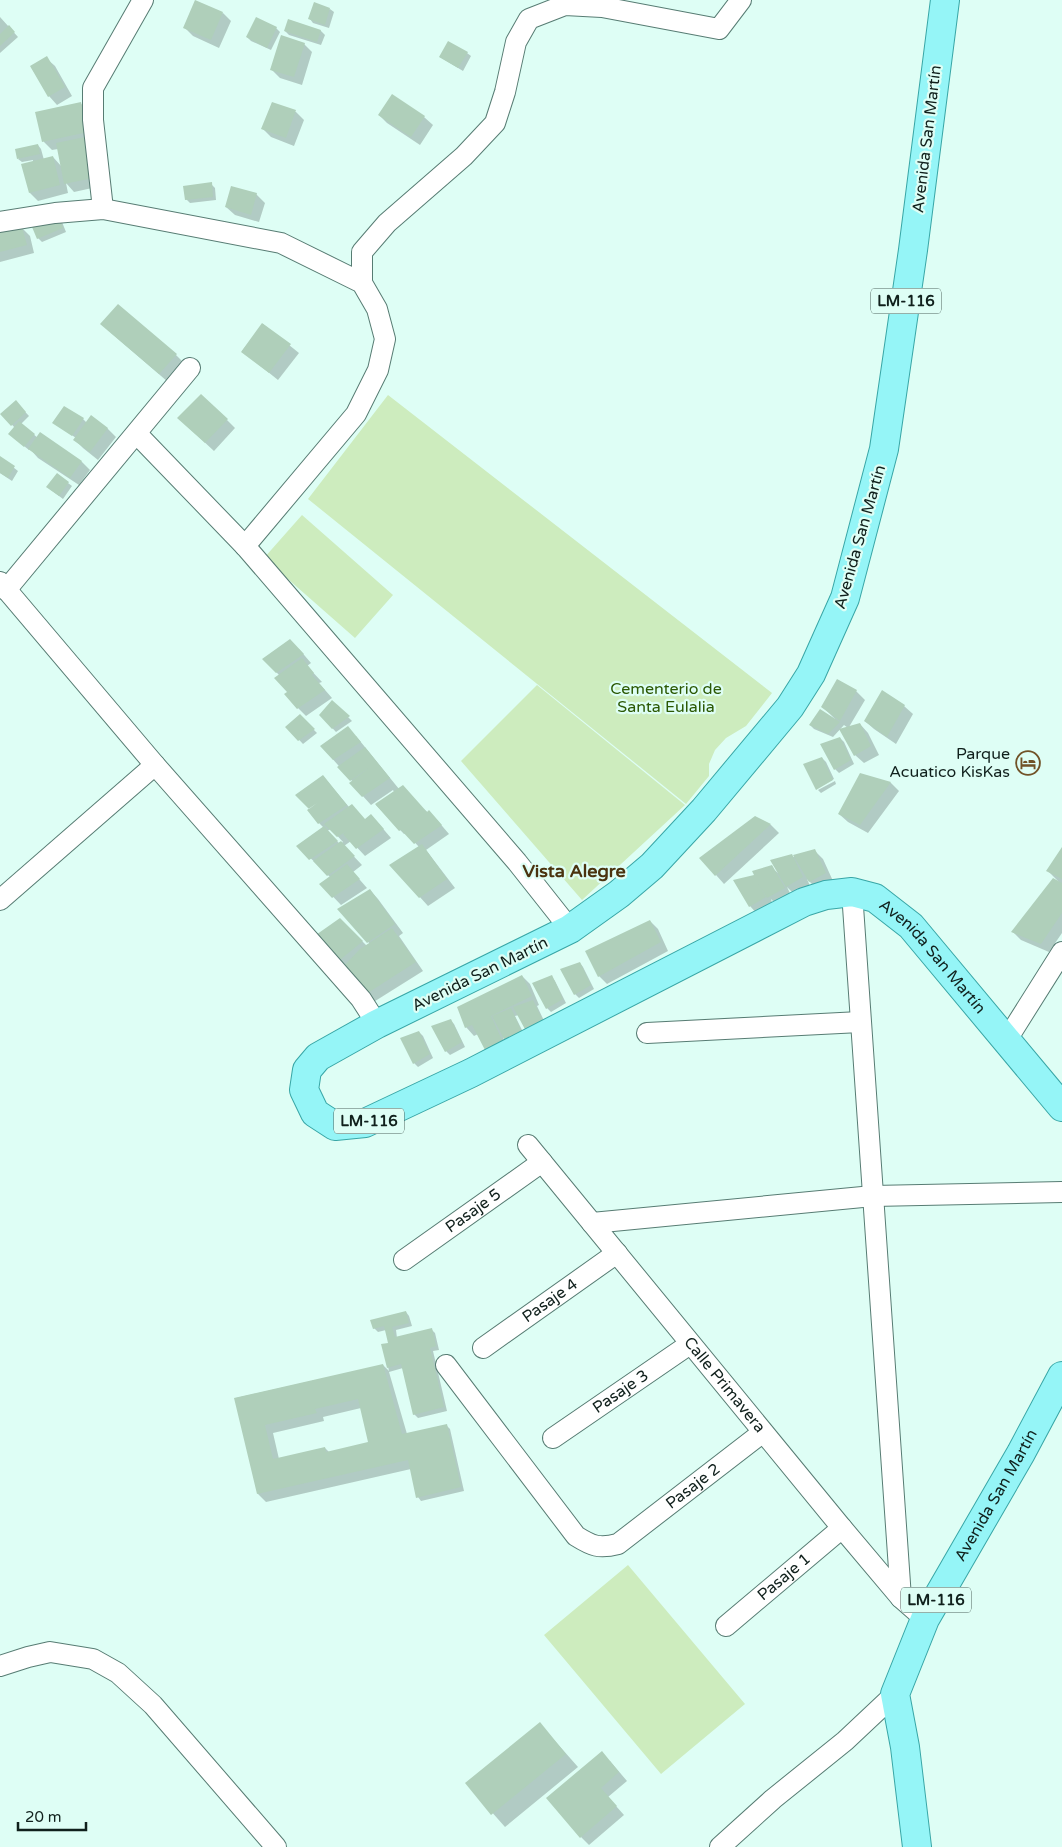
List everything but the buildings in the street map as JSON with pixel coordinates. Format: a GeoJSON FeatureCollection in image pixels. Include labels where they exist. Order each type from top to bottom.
{"type":"FeatureCollection","features":[{"type":"Feature","properties":{"kind":"main road","name":"Avenida San Martín"},"geometry":{"type":"LineString","coordinates":[[945,0],[913,250],[884,449],[845,598],[811,674],[790,707],[704,810],[652,866],[619,894],[570,929],[377,1024],[318,1057],[307,1070],[304,1090],[315,1113],[335,1126],[365,1123],[462,1077],[804,902],[826,895],[852,892],[875,898],[911,926],[1062,1107]]}},
{"type":"Feature","properties":{"kind":"main road","name":"Avenida San Martín"},"geometry":{"type":"LineString","coordinates":[[895,1694],[925,1619],[1021,1453],[1062,1376]]}},
{"type":"Feature","properties":{"kind":"main road"},"geometry":{"type":"LineString","coordinates":[[895,1694],[905,1747],[917,1847]]}},
{"type":"Feature","properties":{"kind":"street"},"geometry":{"type":"LineString","coordinates":[[103,209],[92,120],[93,88],[143,0]]}},
{"type":"Feature","properties":{"kind":"street"},"geometry":{"type":"LineString","coordinates":[[244,546],[356,414],[378,370],[385,339],[377,309],[362,282],[362,252],[387,222],[464,156],[495,122],[505,92],[516,42],[529,19],[565,5],[602,7],[719,29],[742,0]]}},
{"type":"Feature","properties":{"kind":"street"},"geometry":{"type":"LineString","coordinates":[[0,222],[103,209],[281,243],[362,282]]}},
{"type":"Feature","properties":{"kind":"street"},"geometry":{"type":"LineString","coordinates":[[190,368],[137,434],[3,586],[155,765],[361,999],[377,1024]]}},
{"type":"Feature","properties":{"kind":"street"},"geometry":{"type":"LineString","coordinates":[[137,434],[244,546],[511,855],[570,929]]}},
{"type":"Feature","properties":{"kind":"street"},"geometry":{"type":"LineString","coordinates":[[0,900],[155,765]]}},
{"type":"Feature","properties":{"kind":"street"},"geometry":{"type":"LineString","coordinates":[[852,892],[901,1598]]}},
{"type":"Feature","properties":{"kind":"street"},"geometry":{"type":"LineString","coordinates":[[1006,1041],[1062,952]]}},
{"type":"Feature","properties":{"kind":"street"},"geometry":{"type":"LineString","coordinates":[[648,1033],[860,1022]]}},
{"type":"Feature","properties":{"kind":"street","name":"Calle Primavera"},"geometry":{"type":"LineString","coordinates":[[528,1145],[762,1433],[901,1598],[925,1619]]}},
{"type":"Feature","properties":{"kind":"street","name":"Pasaje 5"},"geometry":{"type":"LineString","coordinates":[[404,1260],[542,1162]]}},
{"type":"Feature","properties":{"kind":"street"},"geometry":{"type":"LineString","coordinates":[[592,1223],[873,1196],[1062,1192]]}},
{"type":"Feature","properties":{"kind":"street","name":"Pasaje 4"},"geometry":{"type":"LineString","coordinates":[[483,1348],[617,1254]]}},
{"type":"Feature","properties":{"kind":"street","name":"Pasaje 3"},"geometry":{"type":"LineString","coordinates":[[553,1438],[690,1344]]}},
{"type":"Feature","properties":{"kind":"street","name":"Pasaje 2"},"geometry":{"type":"LineString","coordinates":[[446,1365],[576,1536],[590,1544],[604,1548],[618,1544],[762,1433]]}},
{"type":"Feature","properties":{"kind":"street","name":"Pasaje 1"},"geometry":{"type":"LineString","coordinates":[[726,1626],[842,1528]]}},
{"type":"Feature","properties":{"kind":"street"},"geometry":{"type":"LineString","coordinates":[[0,1666],[50,1652],[93,1659],[118,1673],[153,1705],[276,1847]]}},
{"type":"Feature","properties":{"kind":"street"},"geometry":{"type":"LineString","coordinates":[[720,1847],[773,1799],[845,1741],[895,1694]]}},
{"type":"Feature","properties":{"kind":"green space","name":"Cementerio de Santa Eulalia"},"geometry":{"type":"Polygon","coordinates":[[[388,395],[772,693],[746,726],[726,738],[715,750],[709,764],[709,776],[686,804],[308,499],[388,395]]]}},
{"type":"Feature","properties":{"kind":"green space"},"geometry":{"type":"Polygon","coordinates":[[[302,515],[393,595],[355,638],[264,558],[302,515]]]}},
{"type":"Feature","properties":{"kind":"green space"},"geometry":{"type":"Polygon","coordinates":[[[537,685],[685,805],[582,900],[461,761],[537,685]]]}},
{"type":"Feature","properties":{"kind":"green space"},"geometry":{"type":"Polygon","coordinates":[[[628,1565],[745,1704],[661,1774],[544,1635],[628,1565]]]}},
{"type":"Feature","properties":{"kind":"place","name":"Parque Acuatico KisKas"},"geometry":{"type":"Point","coordinates":[1028,763]}},
{"type":"Feature","properties":{"kind":"district","name":"Vista Alegre"},"geometry":{"type":"Point","coordinates":[574,871]}}]}
